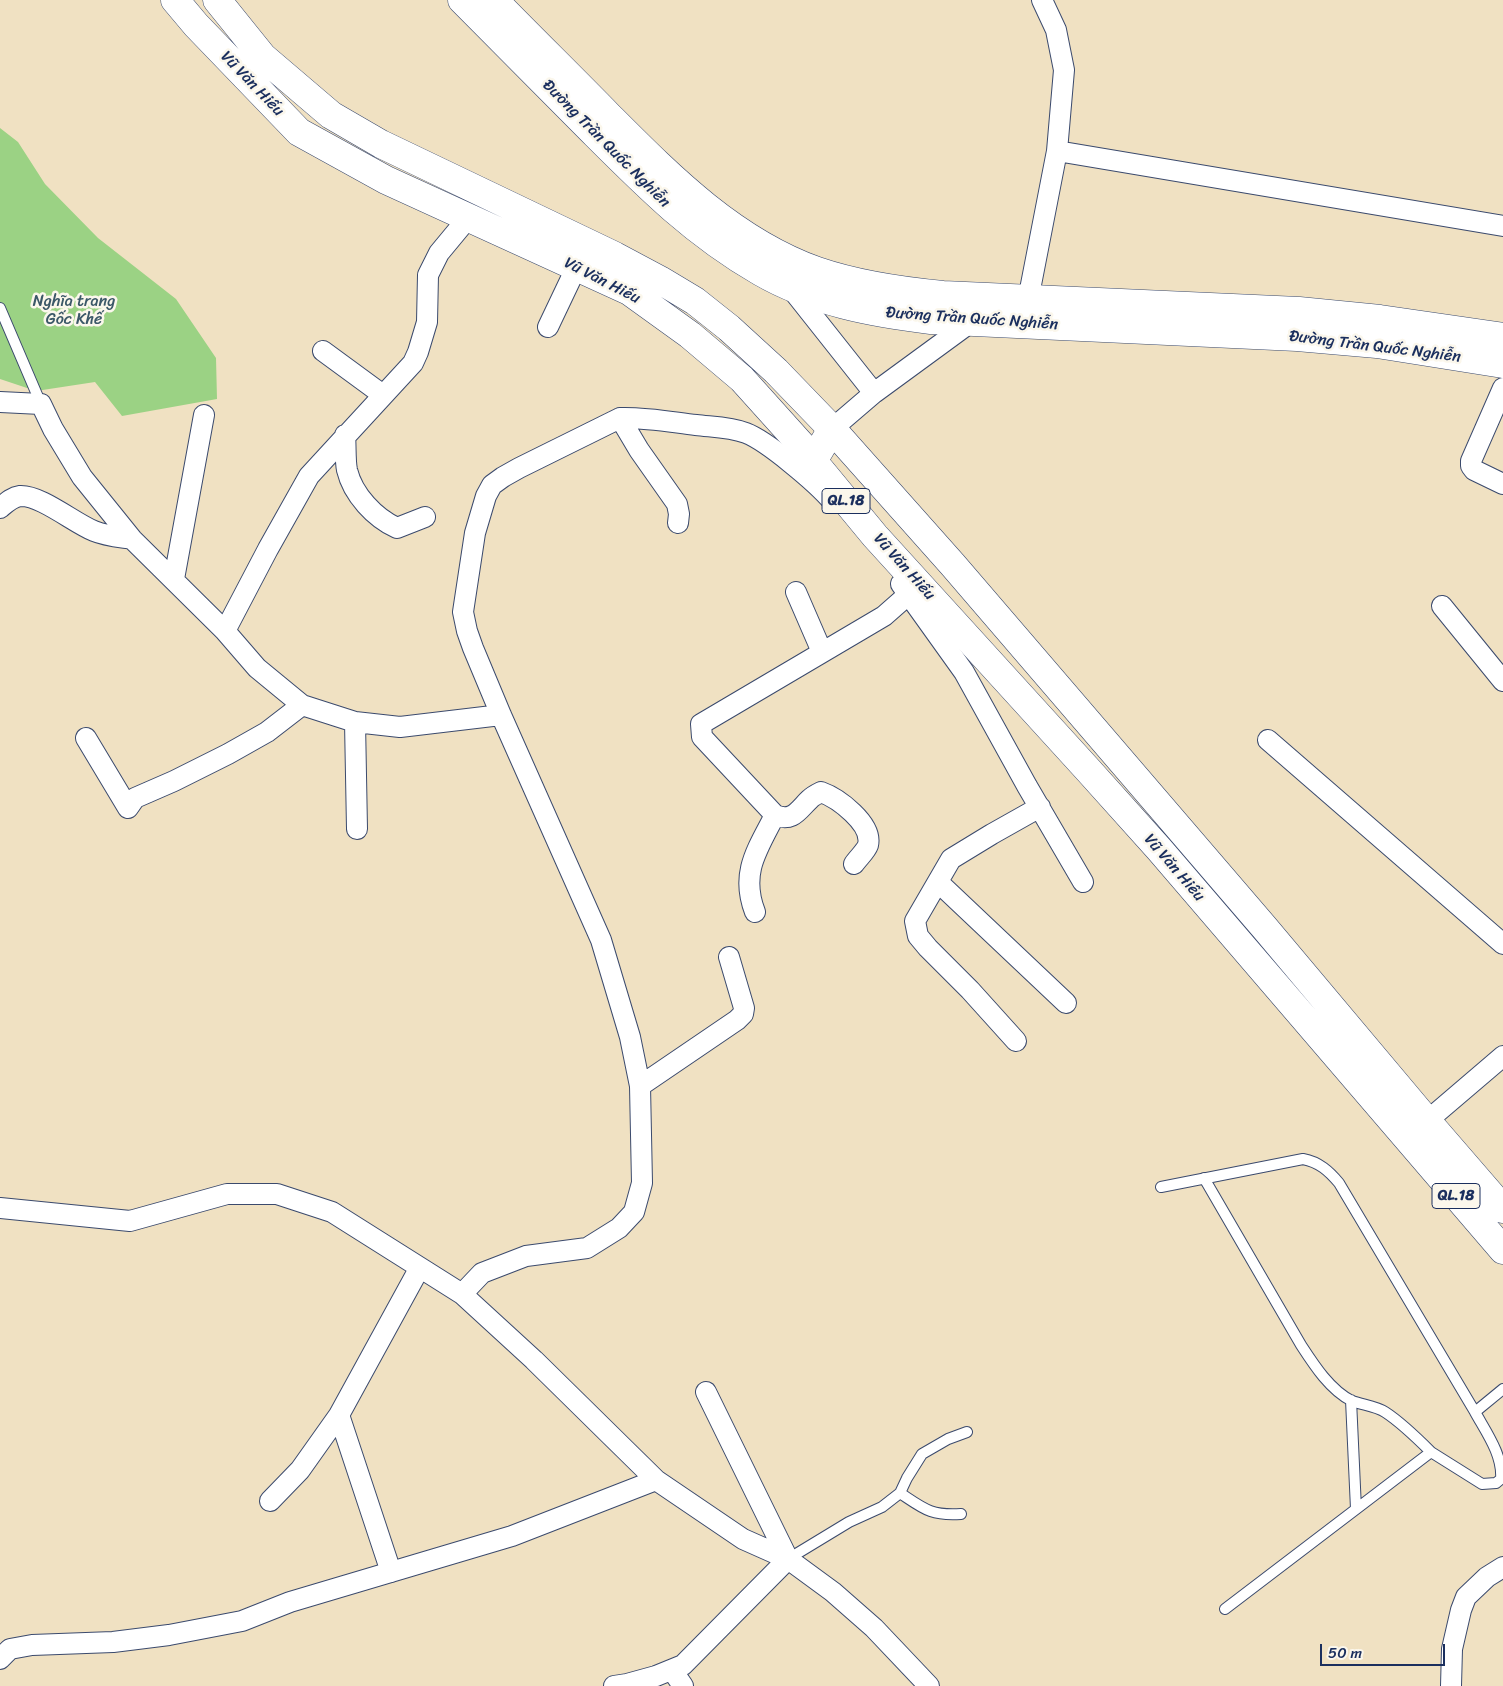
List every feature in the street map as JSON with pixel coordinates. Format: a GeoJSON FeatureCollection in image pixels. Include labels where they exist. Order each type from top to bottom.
{"type":"FeatureCollection","features":[{"type":"Feature","properties":{"kind":"main road","name":"Vũ Văn Hiếu"},"geometry":{"type":"LineString","coordinates":[[175,0],[196,26],[299,132],[386,180],[629,291],[690,335],[742,379],[805,448],[871,539],[1140,828],[1503,1250]]}},
{"type":"Feature","properties":{"kind":"main road","name":"Vũ Văn Hiếu"},"geometry":{"type":"LineString","coordinates":[[217,0],[263,57],[331,115],[381,144],[615,256],[660,280],[695,301],[729,328],[776,371],[832,429],[960,572],[1503,1208]]}},
{"type":"Feature","properties":{"kind":"main road","name":"Đường Trần Quốc Nghiễn"},"geometry":{"type":"LineString","coordinates":[[494,0],[655,162],[688,192],[728,224],[772,251],[816,270],[856,283],[895,290],[943,295],[1299,311],[1380,319],[1503,337]]}},
{"type":"Feature","properties":{"kind":"main road","name":"Đường Trần Quốc Nghiễn"},"geometry":{"type":"LineString","coordinates":[[464,1],[675,212],[715,243],[762,273],[807,293],[850,307],[891,316],[971,322],[1297,336],[1377,344],[1503,364]]}},
{"type":"Feature","properties":{"kind":"main road"},"geometry":{"type":"LineString","coordinates":[[813,461],[832,429]]}},
{"type":"Feature","properties":{"kind":"street"},"geometry":{"type":"LineString","coordinates":[[1028,300],[1057,151],[1064,70],[1056,30],[1042,0]]}},
{"type":"Feature","properties":{"kind":"street"},"geometry":{"type":"LineString","coordinates":[[1057,151],[1503,226]]}},
{"type":"Feature","properties":{"kind":"street"},"geometry":{"type":"LineString","coordinates":[[225,631],[309,476],[345,435],[406,372],[418,352],[426,322],[428,275],[439,253],[468,218]]}},
{"type":"Feature","properties":{"kind":"street"},"geometry":{"type":"LineString","coordinates":[[548,327],[577,266]]}},
{"type":"Feature","properties":{"kind":"street"},"geometry":{"type":"LineString","coordinates":[[788,284],[874,393]]}},
{"type":"Feature","properties":{"kind":"street"},"geometry":{"type":"LineString","coordinates":[[832,429],[874,393],[971,322]]}},
{"type":"Feature","properties":{"kind":"street"},"geometry":{"type":"LineString","coordinates":[[323,351],[383,395]]}},
{"type":"Feature","properties":{"kind":"street"},"geometry":{"type":"LineString","coordinates":[[1503,388],[1471,461],[1471,466],[1474,470],[1503,484]]}},
{"type":"Feature","properties":{"kind":"street"},"geometry":{"type":"LineString","coordinates":[[0,402],[41,404],[82,477],[132,539],[225,631],[257,668],[302,705],[355,722],[400,727],[501,715]]}},
{"type":"Feature","properties":{"kind":"street"},"geometry":{"type":"LineString","coordinates":[[174,579],[204,415]]}},
{"type":"Feature","properties":{"kind":"street"},"geometry":{"type":"LineString","coordinates":[[620,418],[649,465],[677,504],[678,523]]}},
{"type":"Feature","properties":{"kind":"street"},"geometry":{"type":"LineString","coordinates":[[462,1294],[482,1273],[526,1256],[588,1248],[619,1228],[634,1212],[642,1183],[640,1086],[630,1037],[600,940],[466,631],[463,612],[475,533],[486,496],[492,485],[503,477],[620,418],[644,418],[722,428],[746,433],[767,446],[804,474],[871,539],[964,672],[1083,882]]}},
{"type":"Feature","properties":{"kind":"street"},"geometry":{"type":"LineString","coordinates":[[345,435],[347,470],[355,491],[374,512],[385,522],[397,528],[425,517]]}},
{"type":"Feature","properties":{"kind":"street"},"geometry":{"type":"LineString","coordinates":[[0,508],[10,500],[20,496],[32,498],[93,531],[111,537],[132,539]]}},
{"type":"Feature","properties":{"kind":"street"},"geometry":{"type":"LineString","coordinates":[[796,592],[822,652]]}},
{"type":"Feature","properties":{"kind":"street"},"geometry":{"type":"LineString","coordinates":[[854,864],[868,846],[868,835],[859,820],[849,809],[821,792],[811,797],[799,812],[790,817],[782,818],[775,815],[702,737],[701,724],[884,616],[909,594]]}},
{"type":"Feature","properties":{"kind":"street"},"geometry":{"type":"LineString","coordinates":[[1442,606],[1503,681]]}},
{"type":"Feature","properties":{"kind":"street"},"geometry":{"type":"LineString","coordinates":[[86,738],[128,808],[135,798],[228,754],[267,732],[302,705]]}},
{"type":"Feature","properties":{"kind":"street"},"geometry":{"type":"LineString","coordinates":[[355,722],[358,829]]}},
{"type":"Feature","properties":{"kind":"street"},"geometry":{"type":"LineString","coordinates":[[1268,740],[1503,944]]}},
{"type":"Feature","properties":{"kind":"street"},"geometry":{"type":"LineString","coordinates":[[1016,1041],[970,990],[928,948],[918,936],[915,922],[951,860],[992,834],[1040,808]]}},
{"type":"Feature","properties":{"kind":"street"},"geometry":{"type":"LineString","coordinates":[[755,912],[749,888],[752,865],[775,815]]}},
{"type":"Feature","properties":{"kind":"street"},"geometry":{"type":"LineString","coordinates":[[938,882],[1066,1002]]}},
{"type":"Feature","properties":{"kind":"street"},"geometry":{"type":"LineString","coordinates":[[640,1086],[743,1014],[744,1008],[729,957]]}},
{"type":"Feature","properties":{"kind":"street"},"geometry":{"type":"LineString","coordinates":[[1427,1121],[1503,1056]]}},
{"type":"Feature","properties":{"kind":"street"},"geometry":{"type":"LineString","coordinates":[[0,1208],[130,1220],[227,1194],[277,1194],[332,1212],[462,1294],[534,1360],[656,1480],[743,1539],[788,1559],[833,1592],[874,1628],[929,1686]]}},
{"type":"Feature","properties":{"kind":"street"},"geometry":{"type":"LineString","coordinates":[[270,1502],[300,1470],[339,1414],[419,1268]]}},
{"type":"Feature","properties":{"kind":"street"},"geometry":{"type":"LineString","coordinates":[[706,1392],[788,1559]]}},
{"type":"Feature","properties":{"kind":"street"},"geometry":{"type":"LineString","coordinates":[[339,1414],[390,1572]]}},
{"type":"Feature","properties":{"kind":"street"},"geometry":{"type":"LineString","coordinates":[[0,1659],[10,1650],[32,1645],[113,1642],[169,1635],[242,1621],[290,1602],[512,1536],[656,1480]]}},
{"type":"Feature","properties":{"kind":"street"},"geometry":{"type":"LineString","coordinates":[[614,1686],[677,1678],[683,1665],[788,1559]]}},
{"type":"Feature","properties":{"kind":"street"},"geometry":{"type":"LineString","coordinates":[[1451,1686],[1452,1649],[1466,1597],[1487,1577],[1503,1567]]}},
{"type":"Feature","properties":{"kind":"lane"},"geometry":{"type":"LineString","coordinates":[[0,308],[41,404]]}},
{"type":"Feature","properties":{"kind":"lane"},"geometry":{"type":"LineString","coordinates":[[1161,1187],[1204,1178],[1303,1159],[1316,1162],[1324,1168],[1339,1183],[1475,1412],[1498,1455],[1502,1470],[1501,1478],[1496,1483],[1482,1484],[1432,1452],[1383,1410],[1351,1400],[1336,1388],[1314,1364],[1204,1178]]}},
{"type":"Feature","properties":{"kind":"lane"},"geometry":{"type":"LineString","coordinates":[[1475,1412],[1503,1389]]}},
{"type":"Feature","properties":{"kind":"lane"},"geometry":{"type":"LineString","coordinates":[[1351,1400],[1356,1509]]}},
{"type":"Feature","properties":{"kind":"lane"},"geometry":{"type":"LineString","coordinates":[[788,1559],[849,1522],[882,1507],[900,1493],[922,1454],[948,1439],[967,1432]]}},
{"type":"Feature","properties":{"kind":"lane"},"geometry":{"type":"LineString","coordinates":[[1225,1609],[1432,1452]]}},
{"type":"Feature","properties":{"kind":"lane"},"geometry":{"type":"LineString","coordinates":[[900,1493],[934,1513],[946,1515],[961,1514]]}},
{"type":"Feature","properties":{"kind":"green space","name":"Nghĩa trang Gốc Khế"},"geometry":{"type":"Polygon","coordinates":[[[0,128],[18,142],[45,184],[98,238],[176,299],[216,358],[217,399],[122,416],[95,382],[36,391],[0,379],[0,128]]]}}]}
